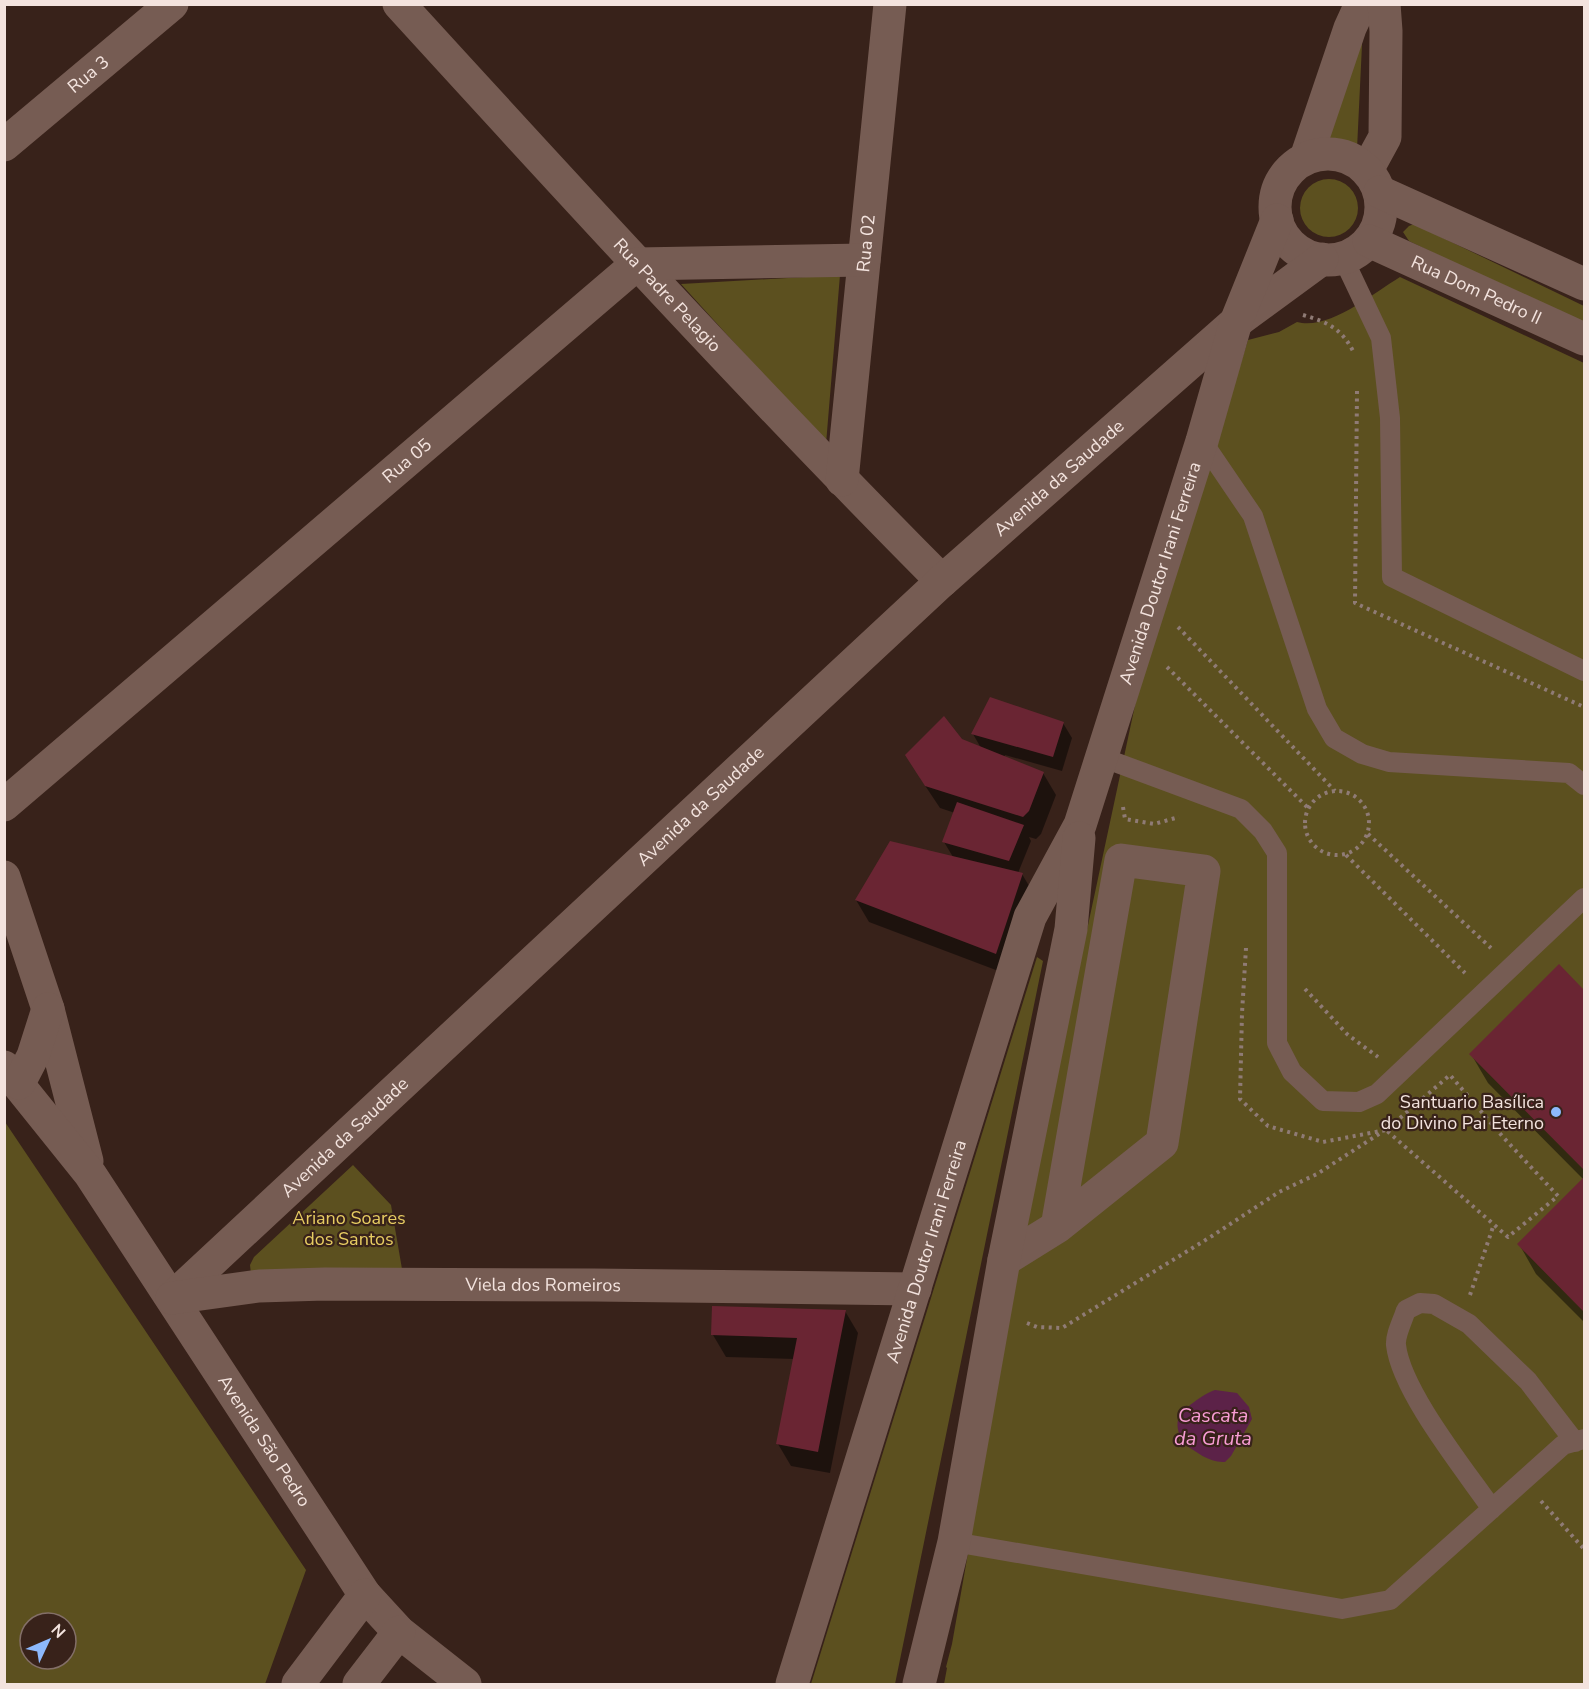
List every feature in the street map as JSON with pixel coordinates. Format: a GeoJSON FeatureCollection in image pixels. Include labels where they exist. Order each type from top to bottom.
{"type":"FeatureCollection","features":[{"type":"Feature","properties":{"kind":"street","name":"Rua 3"},"geometry":{"type":"LineString","coordinates":[[4,145],[172,4]]}},
{"type":"Feature","properties":{"kind":"street","name":"Rua Padre Pelagio"},"geometry":{"type":"LineString","coordinates":[[399,4],[637,264],[842,480],[942,581]]}},
{"type":"Feature","properties":{"kind":"street","name":"Rua 02"},"geometry":{"type":"LineString","coordinates":[[842,480],[890,4]]}},
{"type":"Feature","properties":{"kind":"street"},"geometry":{"type":"LineString","coordinates":[[1306,158],[1350,28],[1362,4]]}},
{"type":"Feature","properties":{"kind":"street"},"geometry":{"type":"LineString","coordinates":[[1373,181],[1385,137],[1384,4]]}},
{"type":"Feature","properties":{"kind":"street"},"geometry":{"type":"LineString","coordinates":[[1236,322],[1345,253],[1378,226],[1382,209],[1373,181],[1356,161],[1332,153],[1306,158],[1293,166],[1283,178],[1277,191],[1275,206],[1283,235],[1293,247],[1307,255],[1345,253]]}},
{"type":"Feature","properties":{"kind":"street"},"geometry":{"type":"LineString","coordinates":[[1373,181],[1584,284]]}},
{"type":"Feature","properties":{"kind":"street","name":"Avenida Doutor Irani Ferreira"},"geometry":{"type":"LineString","coordinates":[[792,1684],[1030,917],[1080,825],[1202,441],[1236,322],[1277,220]]}},
{"type":"Feature","properties":{"kind":"street","name":"Rua Dom Pedro II"},"geometry":{"type":"LineString","coordinates":[[1345,253],[1584,339]]}},
{"type":"Feature","properties":{"kind":"street"},"geometry":{"type":"LineString","coordinates":[[637,264],[864,260]]}},
{"type":"Feature","properties":{"kind":"street","name":"Rua 05"},"geometry":{"type":"LineString","coordinates":[[4,805],[637,264]]}},
{"type":"Feature","properties":{"kind":"street","name":"Avenida da Saudade"},"geometry":{"type":"LineString","coordinates":[[172,1298],[942,581],[1236,322]]}},
{"type":"Feature","properties":{"kind":"street","name":"Avenida Doutor Irani Ferreira"},"geometry":{"type":"LineString","coordinates":[[919,1684],[954,1542],[1004,1260],[1071,929],[1080,825]]}},
{"type":"Feature","properties":{"kind":"street"},"geometry":{"type":"LineString","coordinates":[[1004,1260],[1057,1227],[1162,1143],[1204,871],[1121,861],[1057,1227]]}},
{"type":"Feature","properties":{"kind":"street","name":"Avenida São Pedro"},"geometry":{"type":"LineString","coordinates":[[4,877],[48,1009],[90,1174]]}},
{"type":"Feature","properties":{"kind":"street","name":"Avenida São Pedro"},"geometry":{"type":"LineString","coordinates":[[48,1009],[33,1056],[12,1075],[90,1174],[365,1595],[399,1632],[465,1684]]}},
{"type":"Feature","properties":{"kind":"street","name":"Viela dos Romeiros"},"geometry":{"type":"LineString","coordinates":[[172,1298],[259,1286],[325,1284],[915,1289]]}},
{"type":"Feature","properties":{"kind":"street"},"geometry":{"type":"LineString","coordinates":[[298,1684],[365,1595]]}},
{"type":"Feature","properties":{"kind":"street"},"geometry":{"type":"LineString","coordinates":[[359,1684],[399,1632]]}},
{"type":"Feature","properties":{"kind":"lane"},"geometry":{"type":"LineString","coordinates":[[1345,253],[1381,338],[1390,418],[1392,577],[1584,671]]}},
{"type":"Feature","properties":{"kind":"lane"},"geometry":{"type":"LineString","coordinates":[[1202,441],[1253,516],[1317,709],[1334,738],[1362,754],[1389,762],[1569,773],[1584,785]]}},
{"type":"Feature","properties":{"kind":"lane"},"geometry":{"type":"LineString","coordinates":[[1101,757],[1242,809],[1268,838],[1277,853],[1277,1042],[1292,1072],[1323,1101],[1359,1102],[1377,1094],[1584,898]]}},
{"type":"Feature","properties":{"kind":"lane"},"geometry":{"type":"LineString","coordinates":[[954,1542],[1342,1610],[1390,1600],[1492,1509],[1563,1445],[1580,1440],[1528,1381],[1469,1324],[1434,1304],[1420,1303],[1406,1310],[1395,1344],[1405,1374],[1426,1415],[1492,1509]]}},
{"type":"Feature","properties":{"kind":"path"},"geometry":{"type":"LineString","coordinates":[[1294,319],[1302,315],[1326,322],[1347,339],[1357,358]]}},
{"type":"Feature","properties":{"kind":"path"},"geometry":{"type":"LineString","coordinates":[[1357,382],[1354,603],[1584,707]]}},
{"type":"Feature","properties":{"kind":"path"},"geometry":{"type":"LineString","coordinates":[[1170,619],[1335,791]]}},
{"type":"Feature","properties":{"kind":"path"},"geometry":{"type":"LineString","coordinates":[[1135,652],[1158,658],[1308,808]]}},
{"type":"Feature","properties":{"kind":"path"},"geometry":{"type":"LineString","coordinates":[[1335,791],[1346,792],[1356,797],[1363,804],[1370,824],[1368,834],[1355,851],[1335,856],[1325,854],[1316,848],[1305,829],[1305,818],[1308,808],[1315,799],[1324,793],[1335,791]]}},
{"type":"Feature","properties":{"kind":"path"},"geometry":{"type":"LineString","coordinates":[[1368,834],[1512,967]]}},
{"type":"Feature","properties":{"kind":"path"},"geometry":{"type":"LineString","coordinates":[[1346,855],[1485,992]]}},
{"type":"Feature","properties":{"kind":"path"},"geometry":{"type":"LineString","coordinates":[[1302,986],[1347,1035],[1381,1059]]}},
{"type":"Feature","properties":{"kind":"path"},"geometry":{"type":"LineString","coordinates":[[1022,1321],[1037,1327],[1062,1328],[1279,1192],[1317,1174],[1386,1130],[1508,1237],[1558,1196],[1503,1137]]}},
{"type":"Feature","properties":{"kind":"path"},"geometry":{"type":"LineString","coordinates":[[1462,1320],[1494,1224]]}},
{"type":"Feature","properties":{"kind":"path"},"geometry":{"type":"LineString","coordinates":[[1544,1504],[1584,1549]]}},
{"type":"Feature","properties":{"kind":"green space"},"geometry":{"type":"Polygon","coordinates":[[[1363,24],[1357,149],[1347,144],[1323,141],[1363,24]]]}},
{"type":"Feature","properties":{"kind":"green space"},"geometry":{"type":"Polygon","coordinates":[[[1323,179],[1335,179],[1350,187],[1358,202],[1358,214],[1350,229],[1335,237],[1323,237],[1308,229],[1300,214],[1300,202],[1308,187],[1323,179]]]}},
{"type":"Feature","properties":{"kind":"green space"},"geometry":{"type":"Polygon","coordinates":[[[1414,224],[1584,306],[1584,326],[1409,241],[1403,232],[1414,224]]]}},
{"type":"Feature","properties":{"kind":"green space"},"geometry":{"type":"Polygon","coordinates":[[[840,275],[826,444],[681,284],[840,275]]]}},
{"type":"Feature","properties":{"kind":"green space"},"geometry":{"type":"Polygon","coordinates":[[[1400,277],[1584,363],[1584,1684],[944,1684],[1035,1173],[1137,696],[1248,340],[1279,332],[1297,322],[1323,321],[1336,316],[1400,277]]]}},
{"type":"Feature","properties":{"kind":"green space"},"geometry":{"type":"Polygon","coordinates":[[[1037,957],[1043,961],[895,1684],[811,1684],[1037,957]]]}},
{"type":"Feature","properties":{"kind":"green space"},"geometry":{"type":"Polygon","coordinates":[[[5,1122],[306,1570],[265,1684],[5,1684],[5,1122]]]}},
{"type":"Feature","properties":{"kind":"green space","name":"Ariano Soares dos Santos"},"geometry":{"type":"Polygon","coordinates":[[[353,1165],[391,1205],[402,1269],[251,1274],[250,1265],[254,1257],[353,1165]]]}},
{"type":"Feature","properties":{"kind":"water","name":"Cascata da Gruta"},"geometry":{"type":"Polygon","coordinates":[[[1215,1390],[1237,1393],[1249,1407],[1252,1419],[1231,1456],[1225,1462],[1208,1459],[1184,1444],[1178,1429],[1178,1420],[1183,1412],[1199,1398],[1215,1390]]]}},
{"type":"Feature","properties":{"kind":"building"},"geometry":{"type":"Polygon","coordinates":[[[990,697],[1064,722],[1053,757],[971,734],[990,697]]]}},
{"type":"Feature","properties":{"kind":"building"},"geometry":{"type":"Polygon","coordinates":[[[944,716],[962,739],[1044,772],[1029,811],[1023,817],[925,786],[905,755],[944,716]]]}},
{"type":"Feature","properties":{"kind":"building"},"geometry":{"type":"Polygon","coordinates":[[[957,802],[1024,825],[1009,861],[942,842],[957,802]]]}},
{"type":"Feature","properties":{"kind":"building"},"geometry":{"type":"Polygon","coordinates":[[[890,841],[1023,873],[996,954],[855,900],[890,841]]]}},
{"type":"Feature","properties":{"kind":"building","name":"Santuario Basílica do Divino Pai Eterno"},"geometry":{"type":"Polygon","coordinates":[[[1559,964],[1584,990],[1584,1170],[1469,1054],[1559,964]]]}},
{"type":"Feature","properties":{"kind":"building"},"geometry":{"type":"Polygon","coordinates":[[[1584,1177],[1584,1312],[1517,1244],[1584,1177]]]}},
{"type":"Feature","properties":{"kind":"building"},"geometry":{"type":"Polygon","coordinates":[[[712,1306],[846,1310],[818,1452],[776,1444],[797,1338],[711,1335],[712,1306]]]}},
{"type":"Feature","properties":{"kind":"place","name":"Santuario Basílica do Divino Pai Eterno"},"geometry":{"type":"Point","coordinates":[1556,1112]}}]}
